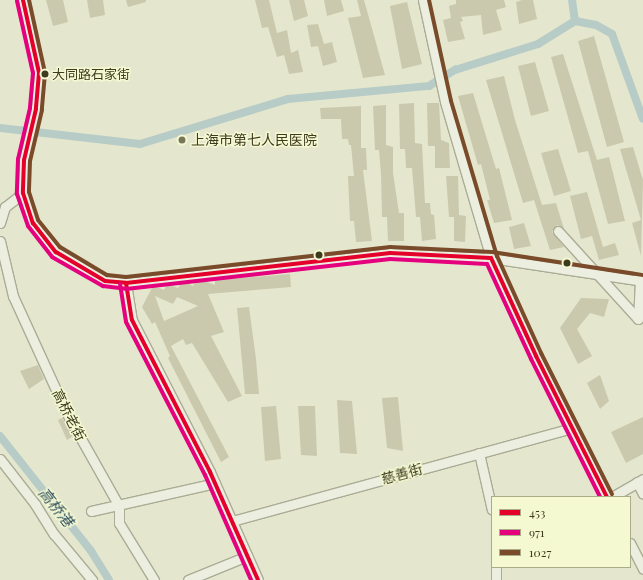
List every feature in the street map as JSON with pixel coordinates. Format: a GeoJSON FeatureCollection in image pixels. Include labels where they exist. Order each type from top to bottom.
{"type":"FeatureCollection","features":[{"type":"Feature","properties":{"kind":"street"},"geometry":{"type":"LineString","coordinates":[[23,0],[39,73],[36,109],[24,160],[24,193],[33,223],[56,252],[105,281],[126,283],[390,253],[491,258],[596,273],[642,281],[638,319],[596,273],[558,231]]}},
{"type":"Feature","properties":{"kind":"street"},"geometry":{"type":"LineString","coordinates":[[423,0],[446,102],[491,258],[607,496]]}},
{"type":"Feature","properties":{"kind":"street"},"geometry":{"type":"LineString","coordinates":[[0,223],[5,207],[24,193]]}},
{"type":"Feature","properties":{"kind":"street","name":"高桥老街"},"geometry":{"type":"LineString","coordinates":[[0,241],[13,296],[66,412],[119,506],[119,523],[154,580]]}},
{"type":"Feature","properties":{"kind":"street"},"geometry":{"type":"LineString","coordinates":[[126,283],[132,320],[215,483],[258,580]]}},
{"type":"Feature","properties":{"kind":"street","name":"慈善街"},"geometry":{"type":"LineString","coordinates":[[232,521],[573,428]]}},
{"type":"Feature","properties":{"kind":"street"},"geometry":{"type":"LineString","coordinates":[[479,454],[491,506]]}},
{"type":"Feature","properties":{"kind":"street"},"geometry":{"type":"LineString","coordinates":[[0,459],[35,504],[54,534],[92,580]]}},
{"type":"Feature","properties":{"kind":"street"},"geometry":{"type":"LineString","coordinates":[[614,496],[640,480],[643,494]]}},
{"type":"Feature","properties":{"kind":"street"},"geometry":{"type":"LineString","coordinates":[[91,511],[119,506],[215,483]]}},
{"type":"Feature","properties":{"kind":"street"},"geometry":{"type":"LineString","coordinates":[[631,545],[643,569]]}},
{"type":"Feature","properties":{"kind":"street"},"geometry":{"type":"LineString","coordinates":[[188,580],[247,556]]}},
{"type":"Feature","properties":{"kind":"street"},"geometry":{"type":"LineString","coordinates":[[496,568],[496,580]]}},
{"type":"Feature","properties":{"kind":"building"},"geometry":{"type":"Polygon","coordinates":[[[46,0],[63,0],[68,22],[53,26],[46,0]]]}},
{"type":"Feature","properties":{"kind":"building"},"geometry":{"type":"Polygon","coordinates":[[[87,0],[103,0],[105,15],[90,18],[87,0]]]}},
{"type":"Feature","properties":{"kind":"building"},"geometry":{"type":"Polygon","coordinates":[[[126,0],[146,0],[146,2],[128,7],[126,0]]]}},
{"type":"Feature","properties":{"kind":"building"},"geometry":{"type":"Polygon","coordinates":[[[255,0],[269,0],[277,33],[287,30],[291,53],[298,50],[303,72],[289,74],[284,55],[277,57],[268,27],[262,28],[255,0]]]}},
{"type":"Feature","properties":{"kind":"building"},"geometry":{"type":"Polygon","coordinates":[[[289,0],[304,0],[308,16],[294,21],[289,0]]]}},
{"type":"Feature","properties":{"kind":"building"},"geometry":{"type":"Polygon","coordinates":[[[324,0],[341,0],[344,11],[327,16],[324,0]]]}},
{"type":"Feature","properties":{"kind":"building"},"geometry":{"type":"Polygon","coordinates":[[[357,0],[364,0],[385,75],[363,78],[348,18],[361,16],[357,0]]]}},
{"type":"Feature","properties":{"kind":"building"},"geometry":{"type":"Polygon","coordinates":[[[456,0],[504,0],[506,7],[496,10],[502,30],[483,35],[481,15],[461,17],[463,21],[460,22],[465,39],[448,42],[443,20],[451,18],[449,6],[456,4],[456,0]]]}},
{"type":"Feature","properties":{"kind":"building"},"geometry":{"type":"Polygon","coordinates":[[[522,0],[533,0],[537,19],[519,24],[516,2],[522,0]]]}},
{"type":"Feature","properties":{"kind":"building"},"geometry":{"type":"Polygon","coordinates":[[[407,2],[422,64],[402,69],[390,6],[407,2]]]}},
{"type":"Feature","properties":{"kind":"building"},"geometry":{"type":"Polygon","coordinates":[[[318,24],[324,44],[332,42],[337,62],[323,66],[318,46],[311,47],[307,25],[318,24]]]}},
{"type":"Feature","properties":{"kind":"building"},"geometry":{"type":"Polygon","coordinates":[[[594,36],[624,142],[607,147],[578,41],[594,36]]]}},
{"type":"Feature","properties":{"kind":"building"},"geometry":{"type":"Polygon","coordinates":[[[563,54],[597,160],[609,157],[625,221],[608,224],[588,151],[578,153],[551,57],[563,54]]]}},
{"type":"Feature","properties":{"kind":"building"},"geometry":{"type":"Polygon","coordinates":[[[535,62],[549,111],[531,116],[518,66],[535,62]]]}},
{"type":"Feature","properties":{"kind":"building"},"geometry":{"type":"Polygon","coordinates":[[[504,76],[515,120],[542,205],[556,203],[564,229],[557,225],[552,232],[564,247],[550,250],[534,200],[523,203],[486,80],[504,76]]]}},
{"type":"Feature","properties":{"kind":"building"},"geometry":{"type":"Polygon","coordinates":[[[473,93],[496,169],[499,168],[512,220],[494,223],[487,200],[490,200],[481,164],[478,165],[458,96],[473,93]]]}},
{"type":"Feature","properties":{"kind":"building"},"geometry":{"type":"Polygon","coordinates":[[[414,103],[415,143],[422,144],[425,203],[430,203],[431,214],[434,215],[436,239],[422,241],[420,217],[416,217],[412,168],[406,168],[405,149],[400,149],[399,104],[414,103]]]}},
{"type":"Feature","properties":{"kind":"building"},"geometry":{"type":"Polygon","coordinates":[[[427,103],[439,103],[441,140],[449,143],[450,168],[435,168],[435,146],[428,146],[427,103]]]}},
{"type":"Feature","properties":{"kind":"building"},"geometry":{"type":"Polygon","coordinates":[[[386,105],[386,145],[393,147],[393,173],[399,213],[404,213],[404,241],[388,241],[387,217],[382,217],[381,174],[379,150],[375,150],[373,106],[386,105]]]}},
{"type":"Feature","properties":{"kind":"building"},"geometry":{"type":"Polygon","coordinates":[[[361,106],[361,148],[366,148],[367,170],[363,170],[372,241],[356,242],[354,221],[350,221],[348,176],[354,176],[351,145],[349,145],[348,139],[342,139],[341,119],[321,119],[320,108],[361,106]]]}},
{"type":"Feature","properties":{"kind":"building"},"geometry":{"type":"Polygon","coordinates":[[[633,147],[643,180],[641,256],[632,223],[641,220],[620,149],[633,147]]]}},
{"type":"Feature","properties":{"kind":"building"},"geometry":{"type":"Polygon","coordinates":[[[558,149],[571,191],[554,196],[541,153],[558,149]]]}},
{"type":"Feature","properties":{"kind":"building"},"geometry":{"type":"Polygon","coordinates":[[[446,176],[458,176],[459,215],[466,216],[465,242],[454,241],[454,217],[449,217],[446,176]]]}},
{"type":"Feature","properties":{"kind":"building"},"geometry":{"type":"Polygon","coordinates":[[[587,192],[603,247],[615,243],[619,255],[599,260],[592,236],[581,239],[570,196],[587,192]]]}},
{"type":"Feature","properties":{"kind":"building"},"geometry":{"type":"Polygon","coordinates":[[[524,223],[531,246],[514,249],[509,227],[524,223]]]}},
{"type":"Feature","properties":{"kind":"building"},"geometry":{"type":"Polygon","coordinates":[[[290,274],[291,287],[208,294],[224,332],[211,336],[242,396],[228,402],[192,343],[186,345],[183,339],[171,346],[229,457],[221,462],[168,358],[170,356],[155,322],[152,324],[142,307],[153,286],[164,290],[167,284],[178,288],[181,283],[185,282],[193,286],[196,281],[201,280],[215,285],[215,280],[290,274]],[[155,296],[164,321],[198,306],[177,297],[173,304],[155,296]]]}},
{"type":"Feature","properties":{"kind":"building"},"geometry":{"type":"Polygon","coordinates":[[[581,298],[609,299],[604,317],[590,313],[577,329],[592,356],[578,364],[560,328],[581,298]]]}},
{"type":"Feature","properties":{"kind":"building"},"geometry":{"type":"Polygon","coordinates":[[[249,307],[259,394],[245,394],[237,308],[249,307]]]}},
{"type":"Feature","properties":{"kind":"building"},"geometry":{"type":"Polygon","coordinates":[[[38,365],[44,379],[29,389],[20,371],[38,365]]]}},
{"type":"Feature","properties":{"kind":"building"},"geometry":{"type":"Polygon","coordinates":[[[600,375],[609,401],[600,409],[587,383],[600,375]]]}},
{"type":"Feature","properties":{"kind":"building"},"geometry":{"type":"Polygon","coordinates":[[[398,397],[403,451],[387,448],[382,398],[398,397]]]}},
{"type":"Feature","properties":{"kind":"building"},"geometry":{"type":"Polygon","coordinates":[[[337,400],[352,401],[357,454],[340,453],[337,400]]]}},
{"type":"Feature","properties":{"kind":"building"},"geometry":{"type":"Polygon","coordinates":[[[276,406],[281,459],[265,461],[261,407],[276,406]]]}},
{"type":"Feature","properties":{"kind":"building"},"geometry":{"type":"Polygon","coordinates":[[[298,406],[315,406],[317,456],[301,455],[298,406]]]}},
{"type":"Feature","properties":{"kind":"building"},"geometry":{"type":"Polygon","coordinates":[[[643,417],[643,454],[626,463],[611,432],[643,417]]]}},
{"type":"Feature","properties":{"kind":"building"},"geometry":{"type":"Polygon","coordinates":[[[62,418],[73,436],[67,440],[58,420],[62,418]]]}},
{"type":"Feature","properties":{"kind":"waterway"},"geometry":{"type":"LineString","coordinates":[[572,0],[575,21]]}},
{"type":"Feature","properties":{"kind":"waterway"},"geometry":{"type":"LineString","coordinates":[[0,128],[140,144],[288,99],[429,86],[455,70],[538,44],[575,21],[596,25],[612,34],[643,119]]}},
{"type":"Feature","properties":{"kind":"waterway","name":"高桥港"},"geometry":{"type":"LineString","coordinates":[[0,436],[91,551],[109,580]]}},
{"type":"Feature","properties":{"kind":"transit line","name":"453"},"geometry":{"type":"LineString","coordinates":[[23,0],[39,73],[36,109],[24,160],[23,193],[33,223],[56,252],[105,281],[126,283],[390,253],[491,258],[536,356],[606,496]]}},
{"type":"Feature","properties":{"kind":"transit line","name":"1027"},"geometry":{"type":"LineString","coordinates":[[29,0],[45,73],[42,110],[30,161],[29,192],[38,220],[60,247],[107,275],[126,277],[390,247],[492,252],[643,275]]}},
{"type":"Feature","properties":{"kind":"transit line","name":"1027"},"geometry":{"type":"LineString","coordinates":[[429,0],[451,101],[497,256],[541,353],[612,494]]}},
{"type":"Feature","properties":{"kind":"transit line","name":"971"},"geometry":{"type":"LineString","coordinates":[[17,1],[33,73],[30,108],[18,159],[17,194],[28,226],[52,257],[103,286],[126,289],[390,259],[487,264],[531,359],[600,496]]}},
{"type":"Feature","properties":{"kind":"transit line","name":"453"},"geometry":{"type":"LineString","coordinates":[[126,283],[132,320],[210,472],[258,580]]}},
{"type":"Feature","properties":{"kind":"transit line","name":"971"},"geometry":{"type":"LineString","coordinates":[[120,284],[126,322],[205,475],[251,580]]}},
{"type":"Feature","properties":{"kind":"place","name":"大同路石家街"},"geometry":{"type":"Point","coordinates":[45,74]}},
{"type":"Feature","properties":{"kind":"place","name":"上海市第七人民医院"},"geometry":{"type":"Point","coordinates":[182,140]}}]}
